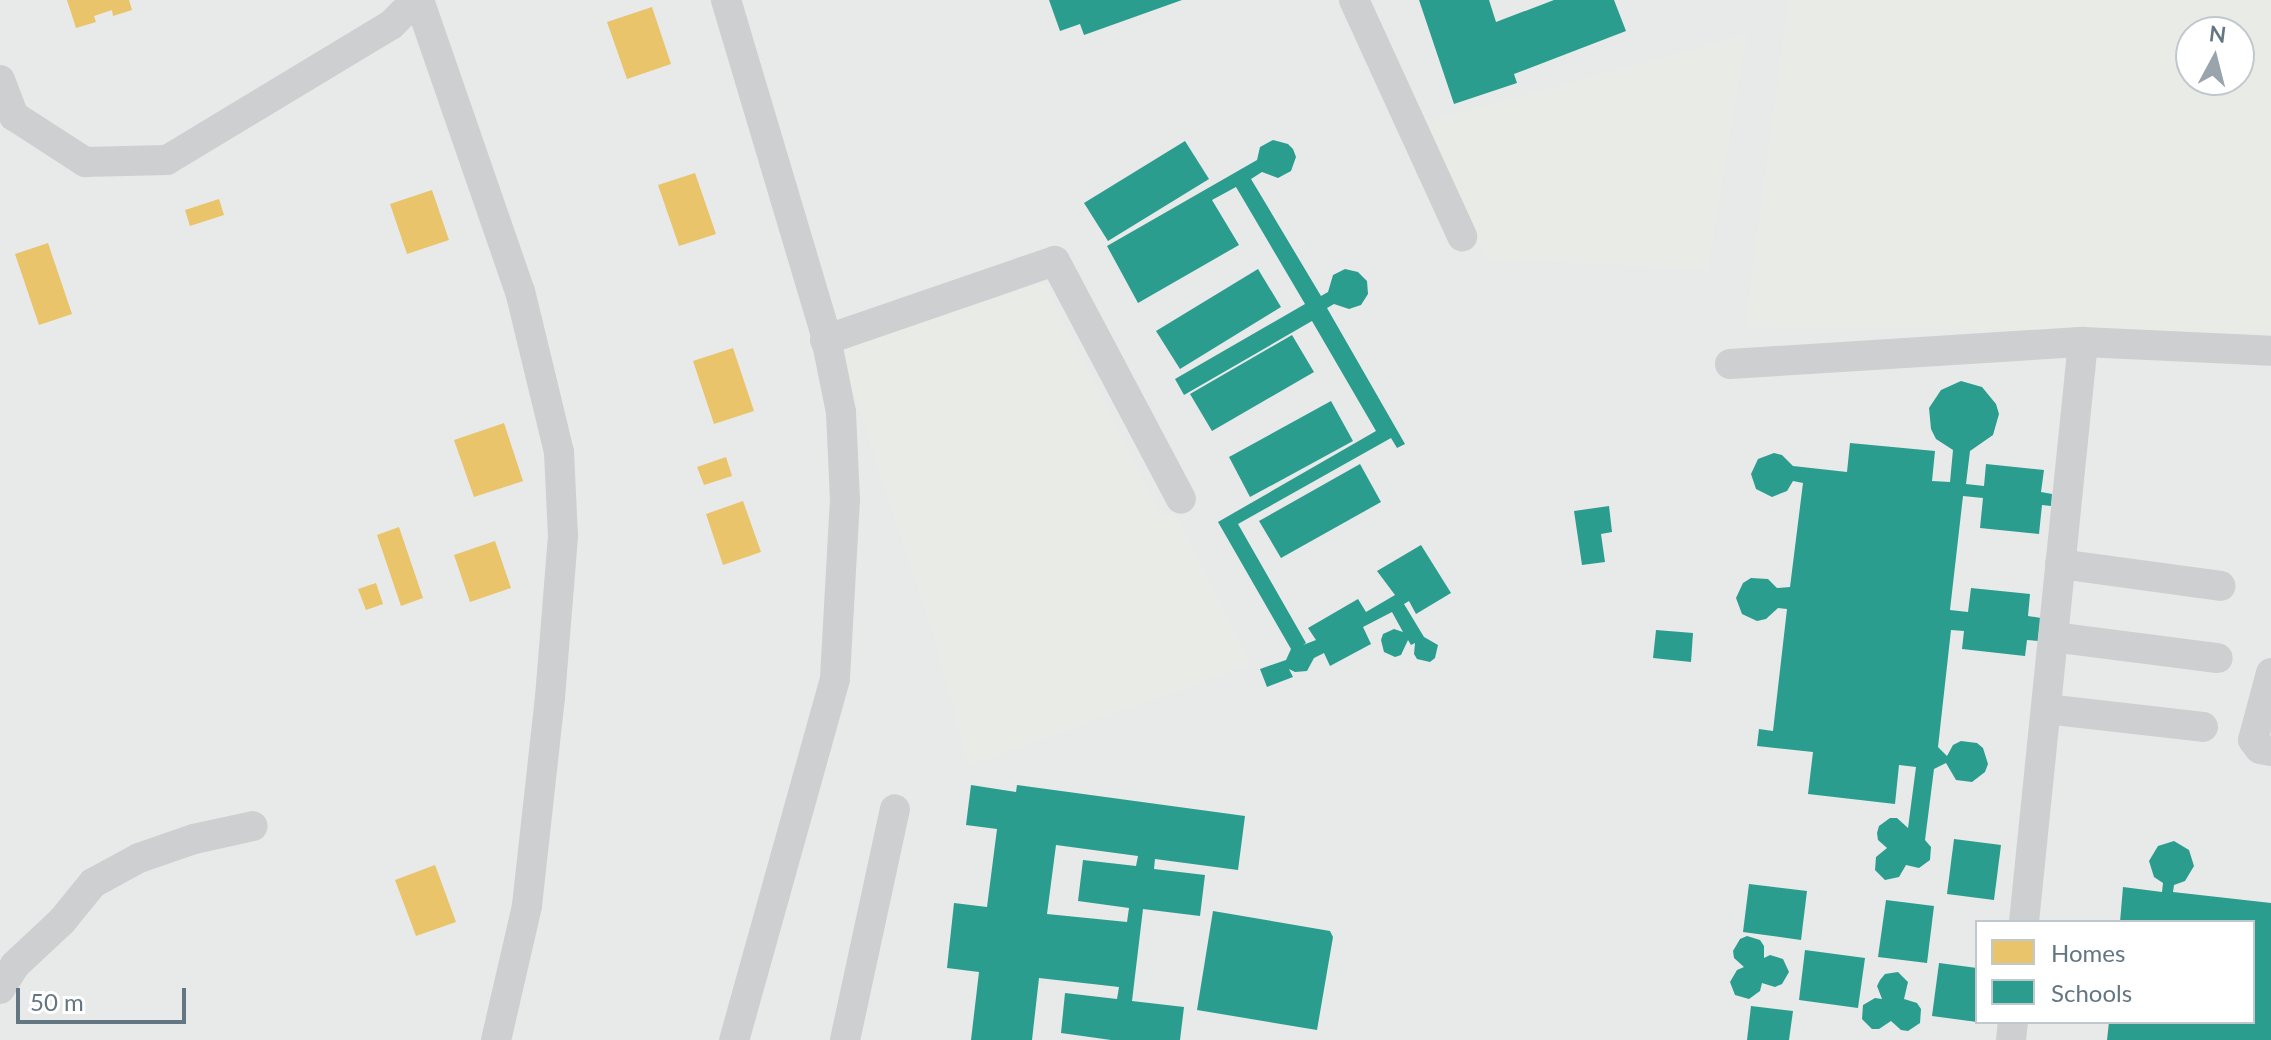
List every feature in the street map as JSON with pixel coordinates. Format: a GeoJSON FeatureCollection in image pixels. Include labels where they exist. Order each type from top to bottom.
{"type":"FeatureCollection","features":[{"type":"Feature","properties":{"kind":"street"},"geometry":{"type":"LineString","coordinates":[[0,80],[14,116],[85,162],[167,160],[391,25],[418,0],[520,291],[559,452],[563,536],[550,697],[527,906],[496,1040]]}},
{"type":"Feature","properties":{"kind":"street"},"geometry":{"type":"LineString","coordinates":[[726,0],[824,328],[841,412],[845,499],[835,679],[734,1040]]}},
{"type":"Feature","properties":{"kind":"street"},"geometry":{"type":"LineString","coordinates":[[1354,0],[1462,236]]}},
{"type":"Feature","properties":{"kind":"street"},"geometry":{"type":"LineString","coordinates":[[825,340],[1055,261],[1181,499]]}},
{"type":"Feature","properties":{"kind":"street"},"geometry":{"type":"LineString","coordinates":[[2024,920],[2083,342]]}},
{"type":"Feature","properties":{"kind":"street"},"geometry":{"type":"LineString","coordinates":[[1730,364],[2083,342],[2271,351]]}},
{"type":"Feature","properties":{"kind":"street"},"geometry":{"type":"LineString","coordinates":[[2060,564],[2220,586]]}},
{"type":"Feature","properties":{"kind":"street"},"geometry":{"type":"LineString","coordinates":[[2053,637],[2218,658]]}},
{"type":"Feature","properties":{"kind":"street"},"geometry":{"type":"LineString","coordinates":[[2271,673],[2253,740],[2260,749],[2271,751]]}},
{"type":"Feature","properties":{"kind":"street"},"geometry":{"type":"LineString","coordinates":[[2046,709],[2203,727]]}},
{"type":"Feature","properties":{"kind":"street"},"geometry":{"type":"LineString","coordinates":[[845,1040],[895,809]]}},
{"type":"Feature","properties":{"kind":"street"},"geometry":{"type":"LineString","coordinates":[[0,989],[15,965],[62,921],[93,883],[139,858],[194,839],[253,826]]}},
{"type":"Feature","properties":{"kind":"shaded area"},"geometry":{"type":"Polygon","coordinates":[[[0,0],[2271,0],[2271,1040],[0,1040],[0,0]]]}},
{"type":"Feature","properties":{"kind":"shaded area"},"geometry":{"type":"Polygon","coordinates":[[[1788,0],[2271,0],[2271,334],[1745,327],[1788,0]]]}},
{"type":"Feature","properties":{"kind":"shaded area"},"geometry":{"type":"Polygon","coordinates":[[[1747,34],[1708,270],[1487,259],[1418,124],[1747,34]]]}},
{"type":"Feature","properties":{"kind":"shaded area"},"geometry":{"type":"Polygon","coordinates":[[[1044,282],[1163,518],[1174,513],[1250,665],[968,766],[936,644],[839,349],[1044,282]]]}},
{"type":"Feature","properties":{"kind":"building: Homes"},"geometry":{"type":"Polygon","coordinates":[[[67,0],[129,0],[132,10],[113,16],[112,10],[94,16],[96,22],[76,28],[67,0]]]}},
{"type":"Feature","properties":{"kind":"building: Homes"},"geometry":{"type":"Polygon","coordinates":[[[652,7],[671,64],[627,79],[607,22],[652,7]]]}},
{"type":"Feature","properties":{"kind":"building: Homes"},"geometry":{"type":"Polygon","coordinates":[[[695,173],[716,234],[679,246],[658,185],[695,173]]]}},
{"type":"Feature","properties":{"kind":"building: Homes"},"geometry":{"type":"Polygon","coordinates":[[[432,190],[449,240],[407,254],[390,204],[432,190]]]}},
{"type":"Feature","properties":{"kind":"building: Homes"},"geometry":{"type":"Polygon","coordinates":[[[219,199],[224,215],[190,226],[185,210],[219,199]]]}},
{"type":"Feature","properties":{"kind":"building: Homes"},"geometry":{"type":"Polygon","coordinates":[[[48,243],[72,314],[39,325],[15,254],[48,243]]]}},
{"type":"Feature","properties":{"kind":"building: Homes"},"geometry":{"type":"Polygon","coordinates":[[[733,348],[754,411],[714,424],[693,361],[733,348]]]}},
{"type":"Feature","properties":{"kind":"building: Homes"},"geometry":{"type":"Polygon","coordinates":[[[504,423],[523,481],[474,497],[454,440],[504,423]]]}},
{"type":"Feature","properties":{"kind":"building: Homes"},"geometry":{"type":"Polygon","coordinates":[[[726,457],[732,476],[704,485],[697,467],[726,457]]]}},
{"type":"Feature","properties":{"kind":"building: Homes"},"geometry":{"type":"Polygon","coordinates":[[[743,501],[761,552],[723,565],[706,514],[743,501]]]}},
{"type":"Feature","properties":{"kind":"building: Homes"},"geometry":{"type":"Polygon","coordinates":[[[399,527],[423,598],[401,606],[377,535],[399,527]]]}},
{"type":"Feature","properties":{"kind":"building: Homes"},"geometry":{"type":"Polygon","coordinates":[[[495,541],[511,588],[470,602],[454,555],[495,541]]]}},
{"type":"Feature","properties":{"kind":"building: Homes"},"geometry":{"type":"Polygon","coordinates":[[[376,583],[383,604],[366,610],[358,589],[376,583]]]}},
{"type":"Feature","properties":{"kind":"building: Homes"},"geometry":{"type":"Polygon","coordinates":[[[435,865],[456,922],[416,936],[395,880],[435,865]]]}},
{"type":"Feature","properties":{"kind":"building: Schools"},"geometry":{"type":"Polygon","coordinates":[[[1049,0],[1182,0],[1084,35],[1080,24],[1060,31],[1049,0]]]}},
{"type":"Feature","properties":{"kind":"building: Schools"},"geometry":{"type":"Polygon","coordinates":[[[1419,0],[1489,0],[1496,22],[1554,0],[1614,0],[1626,31],[1514,74],[1517,83],[1454,104],[1419,0]]]}},
{"type":"Feature","properties":{"kind":"building: Schools"},"geometry":{"type":"Polygon","coordinates":[[[1273,140],[1288,144],[1293,149],[1296,157],[1291,171],[1278,178],[1262,172],[1251,179],[1321,296],[1328,292],[1333,275],[1345,269],[1358,272],[1367,281],[1368,294],[1361,305],[1349,309],[1334,304],[1327,308],[1405,444],[1397,448],[1391,438],[1238,524],[1306,643],[1303,645],[1316,640],[1308,628],[1358,599],[1366,612],[1395,595],[1377,571],[1421,545],[1451,593],[1416,614],[1409,601],[1404,604],[1424,637],[1438,645],[1435,658],[1430,662],[1417,659],[1415,643],[1411,645],[1408,640],[1401,655],[1395,657],[1384,652],[1383,634],[1394,629],[1403,632],[1392,612],[1363,627],[1371,644],[1330,666],[1324,653],[1314,658],[1307,671],[1289,669],[1293,677],[1267,687],[1260,669],[1286,660],[1291,649],[1218,522],[1376,431],[1312,321],[1184,395],[1175,379],[1305,304],[1236,187],[1212,200],[1239,245],[1138,303],[1107,246],[1257,160],[1260,147],[1273,140]]]}},
{"type":"Feature","properties":{"kind":"building: Schools"},"geometry":{"type":"Polygon","coordinates":[[[1185,141],[1209,179],[1108,241],[1084,203],[1185,141]]]}},
{"type":"Feature","properties":{"kind":"building: Schools"},"geometry":{"type":"Polygon","coordinates":[[[1258,269],[1281,307],[1180,369],[1156,331],[1258,269]]]}},
{"type":"Feature","properties":{"kind":"building: Schools"},"geometry":{"type":"Polygon","coordinates":[[[1292,335],[1314,372],[1212,431],[1190,394],[1292,335]]]}},
{"type":"Feature","properties":{"kind":"building: Schools"},"geometry":{"type":"Polygon","coordinates":[[[1961,381],[1982,387],[1996,404],[1999,414],[1993,435],[1970,451],[1966,484],[1984,486],[1986,464],[2044,470],[2041,492],[2052,494],[2051,506],[2042,505],[2039,534],[1980,528],[1983,498],[1963,496],[1950,610],[1968,612],[1971,588],[2030,594],[2028,616],[2041,618],[2039,641],[2027,640],[2025,656],[1962,649],[1964,631],[1951,630],[1938,747],[1947,756],[1953,745],[1961,741],[1977,743],[1983,748],[1988,764],[1985,772],[1972,782],[1956,780],[1946,763],[1934,769],[1925,840],[1931,847],[1930,860],[1919,868],[1906,865],[1899,877],[1885,880],[1875,870],[1876,857],[1887,848],[1878,840],[1877,833],[1879,826],[1890,818],[1897,818],[1908,828],[1916,767],[1899,765],[1895,804],[1808,794],[1813,752],[1757,746],[1759,729],[1773,731],[1787,609],[1778,608],[1766,619],[1757,621],[1742,614],[1736,598],[1743,583],[1751,578],[1768,579],[1777,588],[1790,587],[1803,483],[1793,481],[1787,491],[1772,497],[1756,489],[1751,474],[1758,459],[1774,453],[1782,455],[1793,466],[1847,472],[1850,443],[1935,451],[1932,481],[1950,482],[1953,450],[1936,439],[1931,429],[1929,408],[1941,390],[1961,381]]]}},
{"type":"Feature","properties":{"kind":"building: Schools"},"geometry":{"type":"Polygon","coordinates":[[[1331,401],[1353,441],[1250,497],[1229,457],[1331,401]]]}},
{"type":"Feature","properties":{"kind":"building: Schools"},"geometry":{"type":"Polygon","coordinates":[[[1360,464],[1381,502],[1281,558],[1259,521],[1360,464]]]}},
{"type":"Feature","properties":{"kind":"building: Schools"},"geometry":{"type":"Polygon","coordinates":[[[1609,506],[1612,532],[1601,534],[1605,562],[1582,565],[1574,511],[1609,506]]]}},
{"type":"Feature","properties":{"kind":"building: Schools"},"geometry":{"type":"Polygon","coordinates":[[[1656,630],[1693,633],[1691,662],[1653,658],[1656,630]]]}},
{"type":"Feature","properties":{"kind":"building: Schools"},"geometry":{"type":"Polygon","coordinates":[[[971,785],[1016,792],[1017,785],[1245,816],[1238,870],[1155,859],[1154,869],[1205,875],[1200,916],[1143,909],[1132,1001],[1184,1007],[1180,1040],[1111,1040],[1061,1033],[1065,993],[1117,999],[1119,987],[1039,978],[1032,1040],[971,1040],[979,972],[947,968],[954,903],[987,907],[997,829],[966,825],[971,785]],[[1056,845],[1047,914],[1127,922],[1129,908],[1078,901],[1083,860],[1136,866],[1138,856],[1056,845]]]}},
{"type":"Feature","properties":{"kind":"building: Schools"},"geometry":{"type":"Polygon","coordinates":[[[1954,839],[2001,845],[1994,900],[1947,894],[1954,839]]]}},
{"type":"Feature","properties":{"kind":"building: Schools"},"geometry":{"type":"Polygon","coordinates":[[[2174,841],[2189,850],[2194,866],[2185,881],[2174,885],[2173,892],[2271,903],[2271,1040],[2107,1040],[2109,1024],[2255,1024],[2255,920],[2120,920],[2123,887],[2162,892],[2163,883],[2154,877],[2149,861],[2158,846],[2174,841]]]}},
{"type":"Feature","properties":{"kind":"building: Schools"},"geometry":{"type":"Polygon","coordinates":[[[1749,884],[1807,891],[1801,940],[1743,932],[1749,884]]]}},
{"type":"Feature","properties":{"kind":"building: Schools"},"geometry":{"type":"Polygon","coordinates":[[[1886,900],[1934,906],[1927,963],[1878,957],[1886,900]]]}},
{"type":"Feature","properties":{"kind":"building: Schools"},"geometry":{"type":"Polygon","coordinates":[[[1213,911],[1330,931],[1333,937],[1317,1030],[1197,1010],[1213,911]]]}},
{"type":"Feature","properties":{"kind":"building: Schools"},"geometry":{"type":"Polygon","coordinates":[[[1747,936],[1760,940],[1764,946],[1764,958],[1770,955],[1783,959],[1789,972],[1782,984],[1775,987],[1762,983],[1760,991],[1749,999],[1735,995],[1730,982],[1737,970],[1744,967],[1734,958],[1733,951],[1740,939],[1747,936]]]}},
{"type":"Feature","properties":{"kind":"building: Schools"},"geometry":{"type":"Polygon","coordinates":[[[1805,950],[1865,958],[1858,1008],[1799,1000],[1805,950]]]}},
{"type":"Feature","properties":{"kind":"building: Schools"},"geometry":{"type":"Polygon","coordinates":[[[1939,963],[1975,968],[1975,1022],[1932,1016],[1939,963]]]}},
{"type":"Feature","properties":{"kind":"building: Schools"},"geometry":{"type":"Polygon","coordinates":[[[1898,972],[1908,982],[1904,999],[1917,1003],[1921,1009],[1920,1023],[1908,1031],[1901,1030],[1891,1021],[1879,1029],[1872,1029],[1862,1019],[1863,1005],[1875,998],[1882,999],[1877,986],[1880,980],[1885,974],[1898,972]]]}},
{"type":"Feature","properties":{"kind":"building: Schools"},"geometry":{"type":"Polygon","coordinates":[[[1751,1006],[1793,1011],[1789,1040],[1747,1040],[1751,1006]]]}}]}
